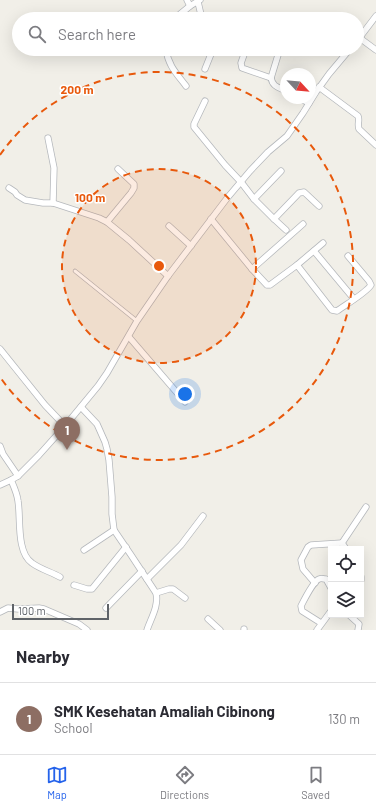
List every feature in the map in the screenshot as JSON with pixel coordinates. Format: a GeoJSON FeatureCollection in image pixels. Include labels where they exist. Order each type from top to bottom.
{"type":"FeatureCollection","features":[{"type":"Feature","properties":{"kind":"street"},"geometry":{"type":"LineString","coordinates":[[181,12],[188,3],[199,1],[201,12]]}},
{"type":"Feature","properties":{"kind":"street"},"geometry":{"type":"LineString","coordinates":[[364,31],[376,16]]}},
{"type":"Feature","properties":{"kind":"street"},"geometry":{"type":"LineString","coordinates":[[364,43],[376,50]]}},
{"type":"Feature","properties":{"kind":"street"},"geometry":{"type":"LineString","coordinates":[[167,56],[168,61],[186,86]]}},
{"type":"Feature","properties":{"kind":"street"},"geometry":{"type":"LineString","coordinates":[[205,69],[210,56]]}},
{"type":"Feature","properties":{"kind":"street"},"geometry":{"type":"LineString","coordinates":[[244,56],[241,63],[242,68],[271,78]]}},
{"type":"Feature","properties":{"kind":"street"},"geometry":{"type":"LineString","coordinates":[[278,56],[271,78],[272,84],[280,88]]}},
{"type":"Feature","properties":{"kind":"street"},"geometry":{"type":"LineString","coordinates":[[316,92],[344,56]]}},
{"type":"Feature","properties":{"kind":"street"},"geometry":{"type":"LineString","coordinates":[[319,87],[358,116],[359,129],[376,145]]}},
{"type":"Feature","properties":{"kind":"street"},"geometry":{"type":"LineString","coordinates":[[205,101],[194,126],[254,198],[286,230]]}},
{"type":"Feature","properties":{"kind":"street"},"geometry":{"type":"LineString","coordinates":[[0,485],[18,476],[39,455],[81,407],[107,373],[138,321],[168,276],[228,197],[258,162],[287,136],[308,104]]}},
{"type":"Feature","properties":{"kind":"street"},"geometry":{"type":"LineString","coordinates":[[48,138],[54,168],[52,202]]}},
{"type":"Feature","properties":{"kind":"street"},"geometry":{"type":"LineString","coordinates":[[108,222],[134,188],[134,184],[118,169]]}},
{"type":"Feature","properties":{"kind":"street"},"geometry":{"type":"LineString","coordinates":[[254,198],[282,171]]}},
{"type":"Feature","properties":{"kind":"street"},"geometry":{"type":"LineString","coordinates":[[9,188],[25,200],[43,203],[52,202],[108,222],[168,276]]}},
{"type":"Feature","properties":{"kind":"street"},"geometry":{"type":"LineString","coordinates":[[274,219],[299,193],[302,192],[304,192],[319,206]]}},
{"type":"Feature","properties":{"kind":"street"},"geometry":{"type":"LineString","coordinates":[[211,219],[252,269],[267,285],[270,286],[298,265],[323,243]]}},
{"type":"Feature","properties":{"kind":"street"},"geometry":{"type":"LineString","coordinates":[[252,269],[303,224]]}},
{"type":"Feature","properties":{"kind":"street"},"geometry":{"type":"LineString","coordinates":[[169,226],[191,246]]}},
{"type":"Feature","properties":{"kind":"street"},"geometry":{"type":"LineString","coordinates":[[314,251],[354,300]]}},
{"type":"Feature","properties":{"kind":"street"},"geometry":{"type":"LineString","coordinates":[[298,265],[333,311],[337,311],[370,287],[371,283],[348,256]]}},
{"type":"Feature","properties":{"kind":"street"},"geometry":{"type":"LineString","coordinates":[[129,337],[185,402]]}},
{"type":"Feature","properties":{"kind":"street"},"geometry":{"type":"LineString","coordinates":[[0,349],[45,405],[65,426]]}},
{"type":"Feature","properties":{"kind":"street"},"geometry":{"type":"LineString","coordinates":[[81,407],[97,424],[107,449],[114,530],[156,593],[156,605],[146,630]]}},
{"type":"Feature","properties":{"kind":"street"},"geometry":{"type":"LineString","coordinates":[[0,446],[3,454],[18,476]]}},
{"type":"Feature","properties":{"kind":"street"},"geometry":{"type":"LineString","coordinates":[[11,480],[16,491],[18,501],[24,553],[31,562],[60,577]]}},
{"type":"Feature","properties":{"kind":"street"},"geometry":{"type":"LineString","coordinates":[[342,543],[366,507]]}},
{"type":"Feature","properties":{"kind":"street"},"geometry":{"type":"LineString","coordinates":[[147,579],[181,545],[203,516]]}},
{"type":"Feature","properties":{"kind":"street"},"geometry":{"type":"LineString","coordinates":[[84,550],[114,530]]}},
{"type":"Feature","properties":{"kind":"street"},"geometry":{"type":"LineString","coordinates":[[315,583],[303,569],[301,560],[308,547],[311,545],[342,543]]}},
{"type":"Feature","properties":{"kind":"street"},"geometry":{"type":"LineString","coordinates":[[74,585],[92,589],[126,548]]}},
{"type":"Feature","properties":{"kind":"street"},"geometry":{"type":"LineString","coordinates":[[106,608],[142,571]]}},
{"type":"Feature","properties":{"kind":"street"},"geometry":{"type":"LineString","coordinates":[[321,624],[305,613],[301,606],[318,579],[324,578],[328,582]]}},
{"type":"Feature","properties":{"kind":"street"},"geometry":{"type":"LineString","coordinates":[[156,593],[169,589],[185,598]]}},
{"type":"Feature","properties":{"kind":"street"},"geometry":{"type":"LineString","coordinates":[[0,612],[8,608],[39,608],[79,624],[87,630]]}},
{"type":"Feature","properties":{"kind":"street"},"geometry":{"type":"LineString","coordinates":[[317,630],[328,616]]}},
{"type":"Feature","properties":{"kind":"street"},"geometry":{"type":"LineString","coordinates":[[352,618],[359,624],[358,630]]}},
{"type":"Feature","properties":{"kind":"street"},"geometry":{"type":"LineString","coordinates":[[208,619],[220,630]]}},
{"type":"Feature","properties":{"kind":"street"},"geometry":{"type":"LineString","coordinates":[[74,630],[79,624]]}},
{"type":"Feature","properties":{"kind":"lane"},"geometry":{"type":"LineString","coordinates":[[75,271],[138,321]]}},
{"type":"Feature","properties":{"kind":"place","name":"SMK Kesehatan Amaliah Cibinong"},"geometry":{"type":"Point","coordinates":[67,450]}}]}
